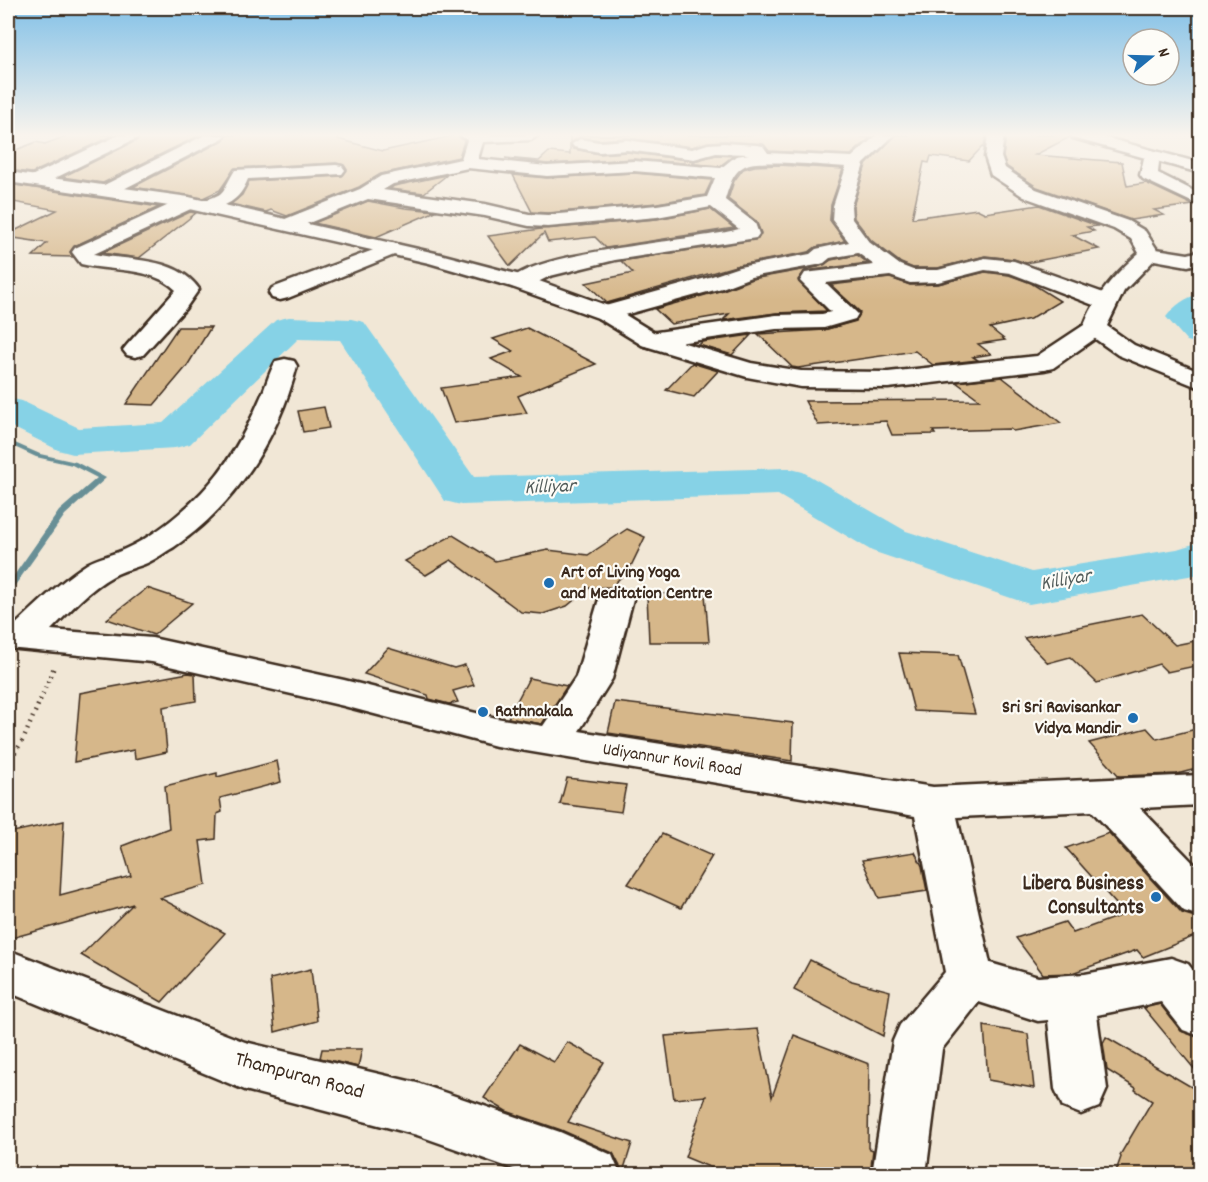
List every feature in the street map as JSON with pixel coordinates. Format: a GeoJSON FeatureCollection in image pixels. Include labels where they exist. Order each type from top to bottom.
{"type":"FeatureCollection","features":[{"type":"Feature","properties":{"kind":"street"},"geometry":{"type":"LineString","coordinates":[[107,190],[196,205],[287,225],[520,282],[606,313],[650,340],[747,370],[801,379],[888,380],[1044,363],[1095,328],[1104,301],[1127,273],[1150,254],[1188,260],[1200,257]]}},
{"type":"Feature","properties":{"kind":"street"},"geometry":{"type":"LineString","coordinates":[[135,350],[188,289],[181,280],[170,275],[140,266],[88,260],[82,252],[196,205],[228,200],[236,190]]}},
{"type":"Feature","properties":{"kind":"street"},"geometry":{"type":"LineString","coordinates":[[287,225],[371,190]]}},
{"type":"Feature","properties":{"kind":"street"},"geometry":{"type":"LineString","coordinates":[[598,190],[613,233],[631,251]]}},
{"type":"Feature","properties":{"kind":"street"},"geometry":{"type":"LineString","coordinates":[[715,201],[719,190]]}},
{"type":"Feature","properties":{"kind":"street"},"geometry":{"type":"LineString","coordinates":[[847,190],[842,206],[842,220],[862,246],[893,269],[910,277],[918,278],[985,264],[1000,264],[1014,267],[1104,301]]}},
{"type":"Feature","properties":{"kind":"street"},"geometry":{"type":"LineString","coordinates":[[1025,190],[1121,225],[1138,235],[1150,254]]}},
{"type":"Feature","properties":{"kind":"street"},"geometry":{"type":"LineString","coordinates":[[1179,190],[1200,201]]}},
{"type":"Feature","properties":{"kind":"street"},"geometry":{"type":"LineString","coordinates":[[366,193],[485,210],[530,220],[601,204],[657,211],[715,201],[748,227],[749,234],[631,251],[543,271],[520,282]]}},
{"type":"Feature","properties":{"kind":"street"},"geometry":{"type":"LineString","coordinates":[[606,313],[746,271],[817,259],[823,253],[862,246]]}},
{"type":"Feature","properties":{"kind":"street"},"geometry":{"type":"LineString","coordinates":[[280,293],[392,249]]}},
{"type":"Feature","properties":{"kind":"street"},"geometry":{"type":"LineString","coordinates":[[650,340],[776,322],[824,321],[847,314],[811,281],[813,278],[893,269]]}},
{"type":"Feature","properties":{"kind":"street"},"geometry":{"type":"LineString","coordinates":[[1095,328],[1126,350],[1200,381]]}},
{"type":"Feature","properties":{"kind":"street"},"geometry":{"type":"LineString","coordinates":[[15,638],[99,570],[140,554],[191,519],[215,498],[234,474],[258,435],[279,390],[285,366]]}},
{"type":"Feature","properties":{"kind":"street"},"geometry":{"type":"LineString","coordinates":[[553,741],[594,679],[616,598]]}},
{"type":"Feature","properties":{"kind":"street","name":"Udiyannur Kovil Road"},"geometry":{"type":"LineString","coordinates":[[15,638],[152,651],[344,693],[496,732],[933,803],[1200,790]]}},
{"type":"Feature","properties":{"kind":"street"},"geometry":{"type":"LineString","coordinates":[[1103,796],[1200,898]]}},
{"type":"Feature","properties":{"kind":"street"},"geometry":{"type":"LineString","coordinates":[[933,803],[970,978]]}},
{"type":"Feature","properties":{"kind":"street","name":"Thampuran Road"},"geometry":{"type":"LineString","coordinates":[[8,971],[245,1066],[417,1109],[550,1155],[593,1174]]}},
{"type":"Feature","properties":{"kind":"street"},"geometry":{"type":"LineString","coordinates":[[970,978],[1038,999],[1085,996],[1171,979],[1200,1014]]}},
{"type":"Feature","properties":{"kind":"street"},"geometry":{"type":"LineString","coordinates":[[899,1174],[918,1041],[970,978]]}},
{"type":"Feature","properties":{"kind":"street"},"geometry":{"type":"LineString","coordinates":[[1070,997],[1081,1089]]}},
{"type":"Feature","properties":{"kind":"path"},"geometry":{"type":"LineString","coordinates":[[8,764],[24,738],[65,642]]}},
{"type":"Feature","properties":{"kind":"building"},"geometry":{"type":"Polygon","coordinates":[[[8,190],[48,190],[159,207],[74,246],[70,252],[73,257],[33,256],[47,243],[8,237],[8,234],[57,210],[8,201],[8,190]]]}},
{"type":"Feature","properties":{"kind":"building"},"geometry":{"type":"Polygon","coordinates":[[[153,190],[220,190],[203,198],[153,190]]]}},
{"type":"Feature","properties":{"kind":"building"},"geometry":{"type":"Polygon","coordinates":[[[244,190],[351,190],[287,216],[271,210],[266,212],[231,204],[244,190]]]}},
{"type":"Feature","properties":{"kind":"building"},"geometry":{"type":"Polygon","coordinates":[[[400,190],[428,190],[424,193],[400,190]]]}},
{"type":"Feature","properties":{"kind":"building"},"geometry":{"type":"Polygon","coordinates":[[[521,190],[707,190],[705,195],[657,203],[548,213],[532,212],[521,190]]]}},
{"type":"Feature","properties":{"kind":"building"},"geometry":{"type":"Polygon","coordinates":[[[731,190],[836,190],[831,205],[830,220],[845,241],[816,247],[809,252],[739,265],[607,303],[586,283],[633,273],[621,261],[758,239],[761,233],[756,221],[728,199],[731,190]]]}},
{"type":"Feature","properties":{"kind":"building"},"geometry":{"type":"Polygon","coordinates":[[[858,190],[918,190],[912,218],[977,209],[985,213],[1039,205],[1098,226],[1087,227],[1094,231],[1072,235],[1099,249],[1026,263],[1014,259],[985,256],[938,268],[913,268],[901,263],[871,240],[854,218],[853,206],[858,190]]]}},
{"type":"Feature","properties":{"kind":"building"},"geometry":{"type":"Polygon","coordinates":[[[1046,190],[1161,190],[1193,205],[1154,210],[1164,215],[1131,220],[1046,190]]]}},
{"type":"Feature","properties":{"kind":"building"},"geometry":{"type":"Polygon","coordinates":[[[368,201],[436,211],[376,237],[314,223],[368,201]]]}},
{"type":"Feature","properties":{"kind":"building"},"geometry":{"type":"Polygon","coordinates":[[[710,209],[734,228],[606,248],[595,237],[548,242],[544,233],[510,266],[488,236],[657,219],[710,209]]]}},
{"type":"Feature","properties":{"kind":"building"},"geometry":{"type":"Polygon","coordinates":[[[190,212],[196,213],[139,258],[102,253],[190,212]]]}},
{"type":"Feature","properties":{"kind":"building"},"geometry":{"type":"Polygon","coordinates":[[[857,255],[868,263],[805,271],[798,280],[827,311],[776,313],[723,320],[729,314],[671,324],[655,309],[723,290],[752,279],[818,267],[831,260],[857,255]]]}},
{"type":"Feature","properties":{"kind":"building"},"geometry":{"type":"Polygon","coordinates":[[[985,272],[1009,275],[1031,283],[1060,301],[1030,319],[990,328],[1005,340],[978,344],[991,354],[973,357],[978,360],[933,365],[915,351],[798,368],[792,367],[758,334],[824,330],[856,321],[860,312],[831,285],[890,278],[910,285],[938,284],[985,272]]]}},
{"type":"Feature","properties":{"kind":"building"},"geometry":{"type":"Polygon","coordinates":[[[178,327],[211,327],[187,366],[154,405],[126,404],[178,327]]]}},
{"type":"Feature","properties":{"kind":"building"},"geometry":{"type":"Polygon","coordinates":[[[527,328],[596,364],[518,396],[527,413],[454,423],[441,388],[522,377],[491,359],[513,351],[493,339],[527,328]]]}},
{"type":"Feature","properties":{"kind":"building"},"geometry":{"type":"Polygon","coordinates":[[[751,335],[732,355],[699,345],[702,342],[751,335]]]}},
{"type":"Feature","properties":{"kind":"building"},"geometry":{"type":"Polygon","coordinates":[[[692,363],[718,371],[694,397],[666,390],[692,363]]]}},
{"type":"Feature","properties":{"kind":"building"},"geometry":{"type":"Polygon","coordinates":[[[1002,377],[1061,423],[1013,431],[1010,429],[933,431],[935,434],[892,435],[886,421],[818,425],[805,401],[980,400],[956,382],[1002,377]]]}},
{"type":"Feature","properties":{"kind":"building"},"geometry":{"type":"Polygon","coordinates":[[[324,407],[329,428],[303,432],[298,411],[324,407]]]}},
{"type":"Feature","properties":{"kind":"building","name":"Art of Living Yoga and Meditation Centre"},"geometry":{"type":"Polygon","coordinates":[[[627,529],[645,537],[630,568],[611,587],[589,588],[567,606],[543,614],[521,612],[451,560],[426,575],[405,561],[453,535],[495,561],[548,550],[588,555],[627,529]]]}},
{"type":"Feature","properties":{"kind":"building"},"geometry":{"type":"Polygon","coordinates":[[[147,588],[192,603],[154,635],[107,619],[147,588]]]}},
{"type":"Feature","properties":{"kind":"building"},"geometry":{"type":"Polygon","coordinates":[[[647,594],[705,594],[709,642],[649,642],[647,594]]]}},
{"type":"Feature","properties":{"kind":"building"},"geometry":{"type":"Polygon","coordinates":[[[1142,614],[1175,645],[1200,640],[1200,665],[1167,672],[1159,664],[1097,683],[1070,657],[1048,663],[1024,638],[1142,614]]]}},
{"type":"Feature","properties":{"kind":"building"},"geometry":{"type":"Polygon","coordinates":[[[388,648],[454,668],[465,665],[474,685],[453,691],[458,702],[449,704],[429,699],[428,695],[364,674],[388,648]]]}},
{"type":"Feature","properties":{"kind":"building"},"geometry":{"type":"Polygon","coordinates":[[[899,653],[958,655],[975,714],[914,711],[899,653]]]}},
{"type":"Feature","properties":{"kind":"building"},"geometry":{"type":"Polygon","coordinates":[[[188,673],[195,674],[196,701],[163,707],[167,752],[135,759],[134,750],[74,762],[80,693],[188,673]]]}},
{"type":"Feature","properties":{"kind":"building"},"geometry":{"type":"Polygon","coordinates":[[[529,678],[567,686],[542,724],[508,718],[529,678]]]}},
{"type":"Feature","properties":{"kind":"building"},"geometry":{"type":"Polygon","coordinates":[[[615,702],[793,723],[792,761],[608,733],[615,702]]]}},
{"type":"Feature","properties":{"kind":"building"},"geometry":{"type":"Polygon","coordinates":[[[1147,728],[1157,739],[1200,728],[1200,768],[1177,774],[1119,776],[1089,743],[1147,728]]]}},
{"type":"Feature","properties":{"kind":"building"},"geometry":{"type":"Polygon","coordinates":[[[277,761],[281,782],[220,798],[222,812],[217,814],[216,839],[200,841],[206,885],[160,898],[225,933],[162,1002],[81,955],[133,904],[8,939],[8,833],[64,821],[60,895],[131,876],[122,846],[169,828],[165,786],[217,773],[217,777],[277,761]]]}},
{"type":"Feature","properties":{"kind":"building"},"geometry":{"type":"Polygon","coordinates":[[[567,778],[626,785],[621,812],[560,804],[567,778]]]}},
{"type":"Feature","properties":{"kind":"building"},"geometry":{"type":"Polygon","coordinates":[[[1109,833],[1182,913],[1195,917],[1200,922],[1200,934],[1143,957],[1137,950],[1072,973],[1043,974],[1016,938],[1065,922],[1073,933],[1125,914],[1066,848],[1109,833]]]}},
{"type":"Feature","properties":{"kind":"building"},"geometry":{"type":"Polygon","coordinates":[[[662,834],[712,856],[681,908],[628,884],[662,834]]]}},
{"type":"Feature","properties":{"kind":"building"},"geometry":{"type":"Polygon","coordinates":[[[915,852],[922,866],[927,891],[879,898],[862,860],[915,852]]]}},
{"type":"Feature","properties":{"kind":"building"},"geometry":{"type":"Polygon","coordinates":[[[810,960],[852,981],[890,991],[883,1036],[794,990],[810,960]]]}},
{"type":"Feature","properties":{"kind":"building"},"geometry":{"type":"Polygon","coordinates":[[[311,969],[317,1021],[275,1032],[270,979],[311,969]]]}},
{"type":"Feature","properties":{"kind":"building"},"geometry":{"type":"Polygon","coordinates":[[[1160,1004],[1181,1031],[1200,1038],[1200,1076],[1144,1008],[1160,1004]]]}},
{"type":"Feature","properties":{"kind":"building"},"geometry":{"type":"Polygon","coordinates":[[[984,1026],[1028,1034],[1034,1088],[988,1080],[984,1026]]]}},
{"type":"Feature","properties":{"kind":"building"},"geometry":{"type":"Polygon","coordinates":[[[758,1029],[772,1097],[794,1035],[869,1064],[868,1148],[873,1150],[870,1174],[726,1174],[685,1157],[706,1096],[674,1099],[665,1036],[758,1029]]]}},
{"type":"Feature","properties":{"kind":"building"},"geometry":{"type":"Polygon","coordinates":[[[1106,1037],[1200,1092],[1200,1174],[1115,1174],[1120,1155],[1152,1101],[1107,1070],[1103,1043],[1106,1037]]]}},
{"type":"Feature","properties":{"kind":"building"},"geometry":{"type":"Polygon","coordinates":[[[567,1042],[604,1062],[568,1122],[632,1143],[623,1172],[613,1153],[561,1130],[506,1111],[484,1098],[520,1044],[554,1062],[567,1042]]]}},
{"type":"Feature","properties":{"kind":"building"},"geometry":{"type":"Polygon","coordinates":[[[322,1049],[362,1049],[358,1067],[320,1058],[322,1049]]]}},
{"type":"Feature","properties":{"kind":"waterway","name":"Killiyar"},"geometry":{"type":"LineString","coordinates":[[1200,304],[1184,317],[1200,333]]}},
{"type":"Feature","properties":{"kind":"waterway","name":"Killiyar"},"geometry":{"type":"LineString","coordinates":[[8,410],[73,441],[175,435],[289,328],[351,330],[461,491],[787,481],[889,541],[1029,588],[1189,562],[1200,557]]}},
{"type":"Feature","properties":{"kind":"waterway"},"geometry":{"type":"LineString","coordinates":[[8,442],[38,456],[74,463],[102,478],[62,513],[8,589]]}},
{"type":"Feature","properties":{"kind":"place","name":"Art of Living Yoga and Meditation Centre"},"geometry":{"type":"Point","coordinates":[549,583]}},
{"type":"Feature","properties":{"kind":"place","name":"Rathnakala"},"geometry":{"type":"Point","coordinates":[483,712]}},
{"type":"Feature","properties":{"kind":"place","name":"Sri Sri Ravisankar Vidya Mandir"},"geometry":{"type":"Point","coordinates":[1133,718]}},
{"type":"Feature","properties":{"kind":"place","name":"Libera Business Consultants"},"geometry":{"type":"Point","coordinates":[1156,897]}}]}
